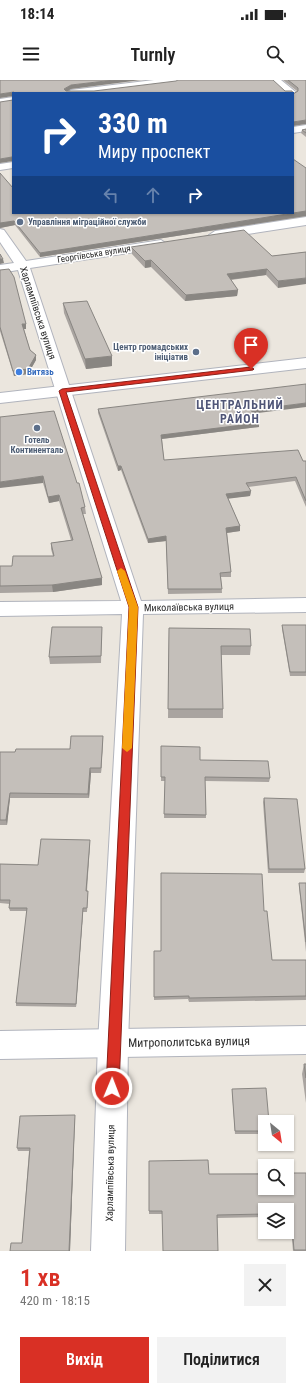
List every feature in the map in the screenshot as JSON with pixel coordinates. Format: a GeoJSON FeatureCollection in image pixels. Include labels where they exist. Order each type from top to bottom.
{"type":"FeatureCollection","features":[{"type":"Feature","properties":{"kind":"street"},"geometry":{"type":"LineString","coordinates":[[79,92],[176,80]]}},
{"type":"Feature","properties":{"kind":"street"},"geometry":{"type":"LineString","coordinates":[[275,80],[291,92]]}},
{"type":"Feature","properties":{"kind":"street"},"geometry":{"type":"LineString","coordinates":[[0,102],[12,100]]}},
{"type":"Feature","properties":{"kind":"street"},"geometry":{"type":"LineString","coordinates":[[294,130],[306,128]]}},
{"type":"Feature","properties":{"kind":"street"},"geometry":{"type":"LineString","coordinates":[[0,167],[12,165]]}},
{"type":"Feature","properties":{"kind":"street"},"geometry":{"type":"LineString","coordinates":[[199,238],[306,221]]}},
{"type":"Feature","properties":{"kind":"street","name":"Харлампіївська вулиця"},"geometry":{"type":"LineString","coordinates":[[0,233],[23,266],[62,391],[133,607],[113,1043],[108,1251]]}},
{"type":"Feature","properties":{"kind":"street","name":"Георгіївська вулиця"},"geometry":{"type":"LineString","coordinates":[[0,269],[176,242]]}},
{"type":"Feature","properties":{"kind":"street"},"geometry":{"type":"LineString","coordinates":[[0,398],[306,363]]}},
{"type":"Feature","properties":{"kind":"street","name":"Миколаївська вулиця"},"geometry":{"type":"LineString","coordinates":[[0,609],[306,605]]}},
{"type":"Feature","properties":{"kind":"street","name":"Митрополитська вулиця"},"geometry":{"type":"LineString","coordinates":[[0,1044],[306,1040]]}},
{"type":"Feature","properties":{"kind":"building"},"geometry":{"type":"Polygon","coordinates":[[[0,80],[114,80],[71,85],[64,89],[66,91],[94,91],[178,80],[273,80],[285,91],[292,92],[12,92],[0,94],[0,80]]]}},
{"type":"Feature","properties":{"kind":"building"},"geometry":{"type":"Polygon","coordinates":[[[288,80],[306,80],[306,120],[294,122],[294,93],[298,91],[298,88],[288,80]]]}},
{"type":"Feature","properties":{"kind":"building"},"geometry":{"type":"Polygon","coordinates":[[[12,100],[12,157],[0,159],[0,102],[12,100]]]}},
{"type":"Feature","properties":{"kind":"building"},"geometry":{"type":"Polygon","coordinates":[[[294,160],[306,168],[306,211],[294,213],[294,160]]]}},
{"type":"Feature","properties":{"kind":"building"},"geometry":{"type":"Polygon","coordinates":[[[0,173],[12,187],[12,214],[287,214],[40,253],[14,221],[0,223],[0,173]]]}},
{"type":"Feature","properties":{"kind":"building"},"geometry":{"type":"Polygon","coordinates":[[[244,230],[272,256],[306,252],[306,278],[278,281],[267,269],[227,274],[238,290],[186,295],[151,260],[145,261],[131,247],[244,230]]]}},
{"type":"Feature","properties":{"kind":"building"},"geometry":{"type":"Polygon","coordinates":[[[9,269],[14,277],[26,324],[22,324],[30,350],[36,355],[28,369],[13,371],[0,327],[0,270],[9,269]]]}},
{"type":"Feature","properties":{"kind":"building"},"geometry":{"type":"Polygon","coordinates":[[[87,301],[112,356],[85,359],[63,303],[87,301]]]}},
{"type":"Feature","properties":{"kind":"building"},"geometry":{"type":"Polygon","coordinates":[[[306,384],[306,403],[251,410],[259,423],[161,435],[164,460],[298,450],[303,461],[306,461],[306,501],[296,477],[246,483],[251,491],[226,494],[240,526],[226,528],[231,572],[220,573],[222,589],[168,589],[166,536],[148,539],[121,466],[118,466],[98,409],[306,384]]]}},
{"type":"Feature","properties":{"kind":"building"},"geometry":{"type":"Polygon","coordinates":[[[54,411],[77,483],[79,483],[85,507],[81,508],[102,578],[52,585],[0,586],[0,566],[12,566],[13,556],[54,556],[51,543],[73,540],[59,495],[48,497],[43,476],[0,482],[0,417],[54,411]]]}},
{"type":"Feature","properties":{"kind":"building"},"geometry":{"type":"Polygon","coordinates":[[[282,625],[306,625],[306,672],[290,672],[282,625]]]}},
{"type":"Feature","properties":{"kind":"building"},"geometry":{"type":"Polygon","coordinates":[[[52,627],[102,627],[101,656],[49,657],[52,627]]]}},
{"type":"Feature","properties":{"kind":"building"},"geometry":{"type":"Polygon","coordinates":[[[169,628],[250,629],[251,646],[221,646],[223,709],[168,709],[169,628]]]}},
{"type":"Feature","properties":{"kind":"building"},"geometry":{"type":"Polygon","coordinates":[[[71,736],[103,736],[101,768],[90,768],[88,794],[10,793],[6,820],[0,820],[0,752],[15,752],[16,749],[70,749],[71,736]]]}},
{"type":"Feature","properties":{"kind":"building"},"geometry":{"type":"Polygon","coordinates":[[[161,746],[200,747],[200,760],[268,761],[270,778],[205,777],[206,815],[164,814],[165,777],[161,777],[161,746]]]}},
{"type":"Feature","properties":{"kind":"building"},"geometry":{"type":"Polygon","coordinates":[[[264,798],[297,799],[305,869],[269,869],[264,798]]]}},
{"type":"Feature","properties":{"kind":"building"},"geometry":{"type":"Polygon","coordinates":[[[41,839],[90,840],[86,891],[88,891],[87,908],[83,908],[76,1004],[16,1003],[27,908],[9,908],[10,900],[0,900],[0,864],[38,865],[41,839]]]}},
{"type":"Feature","properties":{"kind":"building"},"geometry":{"type":"Polygon","coordinates":[[[161,873],[262,874],[264,911],[267,911],[272,960],[306,960],[306,996],[189,998],[189,996],[154,997],[154,951],[161,951],[161,873]]]}},
{"type":"Feature","properties":{"kind":"building"},"geometry":{"type":"Polygon","coordinates":[[[299,883],[306,883],[306,942],[299,883]]]}},
{"type":"Feature","properties":{"kind":"building"},"geometry":{"type":"Polygon","coordinates":[[[304,1064],[306,1064],[306,1078],[304,1064]]]}},
{"type":"Feature","properties":{"kind":"building"},"geometry":{"type":"Polygon","coordinates":[[[266,1088],[268,1115],[258,1115],[258,1131],[235,1131],[232,1089],[266,1088]]]}},
{"type":"Feature","properties":{"kind":"building"},"geometry":{"type":"Polygon","coordinates":[[[75,1115],[69,1251],[10,1251],[11,1243],[22,1243],[30,1148],[17,1148],[20,1116],[75,1115]]]}},
{"type":"Feature","properties":{"kind":"building"},"geometry":{"type":"Polygon","coordinates":[[[208,1160],[209,1174],[258,1174],[258,1195],[294,1195],[294,1173],[306,1173],[306,1250],[294,1250],[294,1203],[258,1203],[258,1214],[217,1215],[218,1251],[163,1251],[162,1211],[149,1211],[149,1161],[208,1160]]]}},
{"type":"Feature","properties":{"kind":"slow traffic"},"geometry":{"type":"LineString","coordinates":[[121,571],[133,607],[127,748]]}},
{"type":"Feature","properties":{"kind":"place","name":"Управління міграційної служби"},"geometry":{"type":"Point","coordinates":[20,222]}},
{"type":"Feature","properties":{"kind":"place","name":"Центр громадських ініціатив"},"geometry":{"type":"Point","coordinates":[196,352]}},
{"type":"Feature","properties":{"kind":"place","name":"Витязь"},"geometry":{"type":"Point","coordinates":[19,372]}},
{"type":"Feature","properties":{"kind":"place","name":"Готель Континенталь"},"geometry":{"type":"Point","coordinates":[37,428]}},
{"type":"Feature","properties":{"kind":"district","name":"ЦЕНТРАЛЬНИЙ РАЙОН"},"geometry":{"type":"Point","coordinates":[240,412]}},
{"type":"Feature","properties":{"kind":"route"},"geometry":{"type":"LineString","coordinates":[[112,1088],[133,607],[62,391],[251,369]]}}]}
